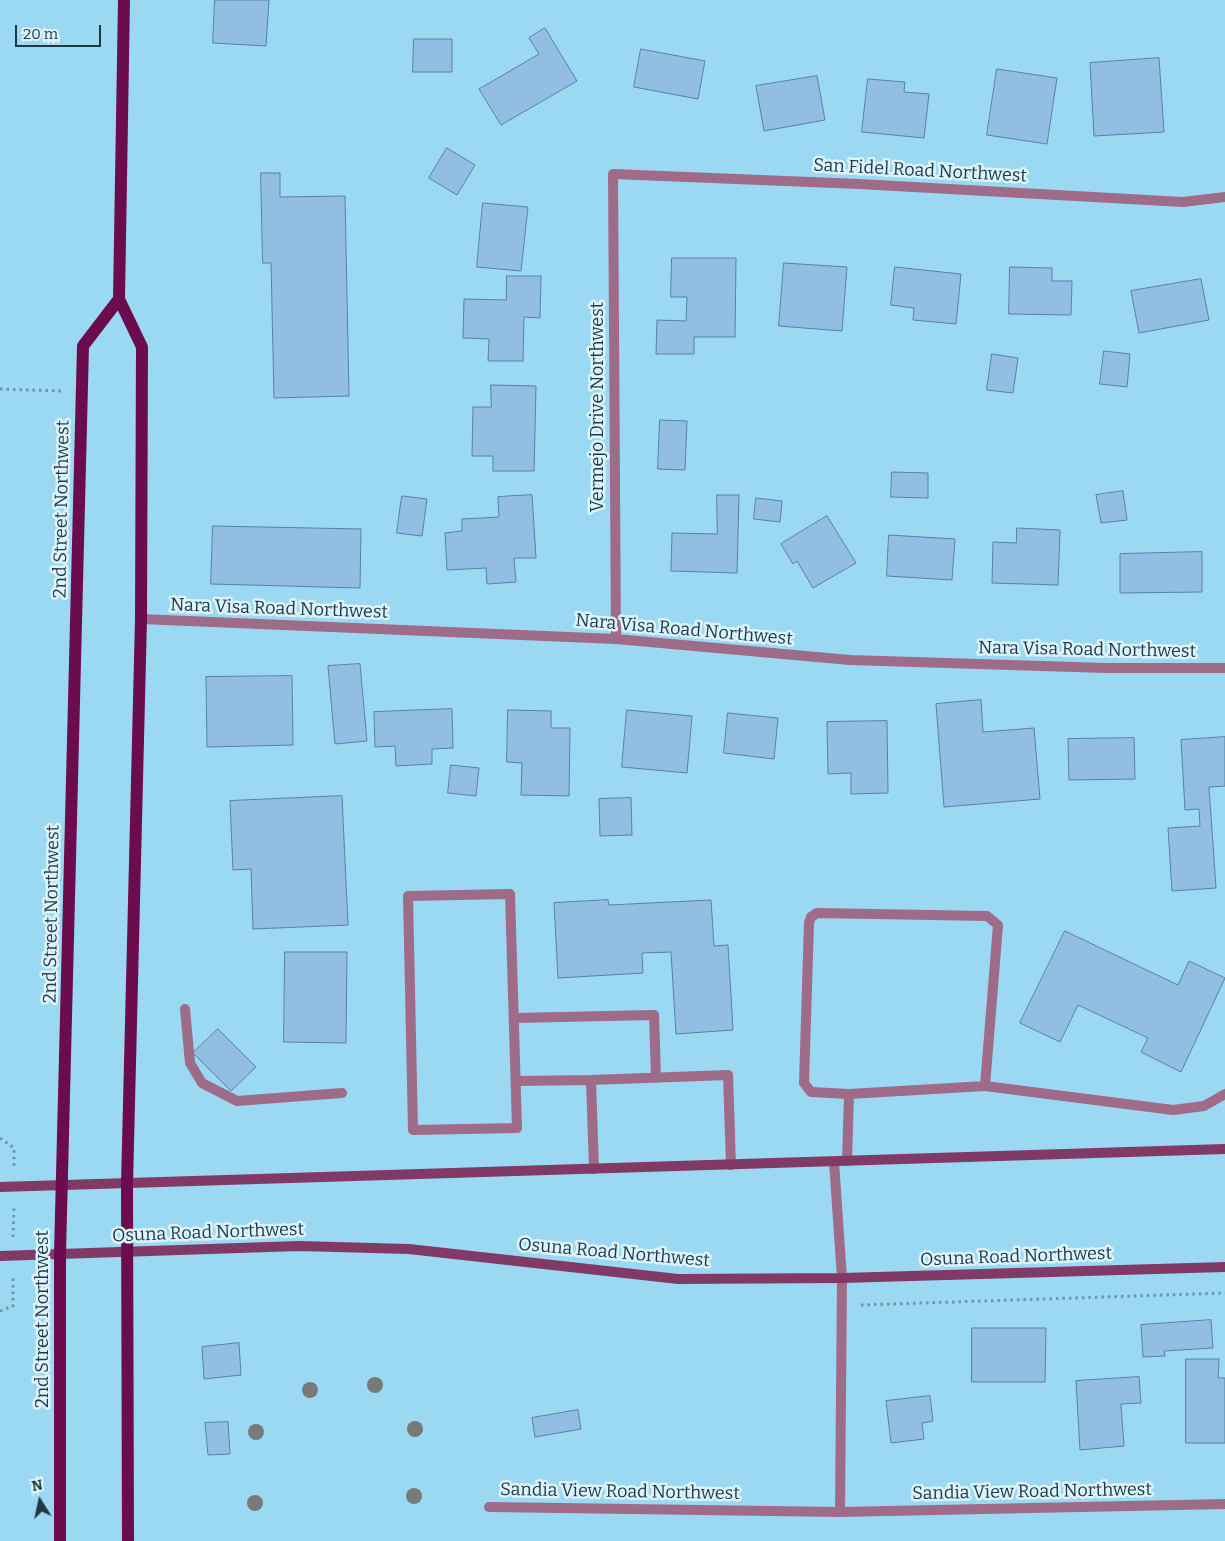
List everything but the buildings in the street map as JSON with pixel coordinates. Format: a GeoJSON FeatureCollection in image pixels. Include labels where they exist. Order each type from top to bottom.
{"type":"FeatureCollection","features":[{"type":"Feature","properties":{"kind":"main road"},"geometry":{"type":"LineString","coordinates":[[124,0],[119,300],[142,347],[141,619],[127,1184],[128,1541]]}},
{"type":"Feature","properties":{"kind":"main road","name":"2nd Street Northwest"},"geometry":{"type":"LineString","coordinates":[[60,1541],[60,1253],[83,346],[119,300]]}},
{"type":"Feature","properties":{"kind":"main road"},"geometry":{"type":"LineString","coordinates":[[0,1187],[63,1187],[1225,1149]]}},
{"type":"Feature","properties":{"kind":"main road","name":"Osuna Road Northwest"},"geometry":{"type":"LineString","coordinates":[[0,1256],[299,1246],[409,1249],[678,1279],[842,1278],[1225,1267]]}},
{"type":"Feature","properties":{"kind":"street","name":"San Fidel Road Northwest"},"geometry":{"type":"LineString","coordinates":[[613,174],[859,184],[1183,202],[1225,197]]}},
{"type":"Feature","properties":{"kind":"street","name":"Vermejo Drive Northwest"},"geometry":{"type":"LineString","coordinates":[[613,174],[616,638]]}},
{"type":"Feature","properties":{"kind":"street","name":"Nara Visa Road Northwest"},"geometry":{"type":"LineString","coordinates":[[141,619],[616,638],[850,660],[1106,668],[1225,668]]}},
{"type":"Feature","properties":{"kind":"street"},"geometry":{"type":"LineString","coordinates":[[510,894],[514,1018],[517,1128],[413,1130],[408,896],[510,894]]}},
{"type":"Feature","properties":{"kind":"street"},"geometry":{"type":"LineString","coordinates":[[985,1086],[998,925],[993,919],[987,916],[817,913],[811,917],[809,923],[804,1083],[811,1092],[849,1094],[985,1086],[1173,1110],[1204,1106],[1225,1094]]}},
{"type":"Feature","properties":{"kind":"street"},"geometry":{"type":"LineString","coordinates":[[185,1009],[190,1063],[202,1083],[237,1101],[342,1093]]}},
{"type":"Feature","properties":{"kind":"street"},"geometry":{"type":"LineString","coordinates":[[514,1018],[654,1015],[656,1078]]}},
{"type":"Feature","properties":{"kind":"street"},"geometry":{"type":"LineString","coordinates":[[516,1082],[728,1075],[731,1165]]}},
{"type":"Feature","properties":{"kind":"street"},"geometry":{"type":"LineString","coordinates":[[591,1080],[594,1169]]}},
{"type":"Feature","properties":{"kind":"street"},"geometry":{"type":"LineString","coordinates":[[847,1161],[849,1094]]}},
{"type":"Feature","properties":{"kind":"street"},"geometry":{"type":"LineString","coordinates":[[834,1162],[842,1278],[840,1512]]}},
{"type":"Feature","properties":{"kind":"street","name":"Sandia View Road Northwest"},"geometry":{"type":"LineString","coordinates":[[489,1506],[840,1512],[1225,1504]]}},
{"type":"Feature","properties":{"kind":"path"},"geometry":{"type":"LineString","coordinates":[[0,389],[82,390]]}},
{"type":"Feature","properties":{"kind":"path"},"geometry":{"type":"LineString","coordinates":[[0,1138],[14,1148],[13,1306],[0,1311]]}},
{"type":"Feature","properties":{"kind":"path"},"geometry":{"type":"LineString","coordinates":[[842,1305],[896,1306],[1225,1293]]}}]}
